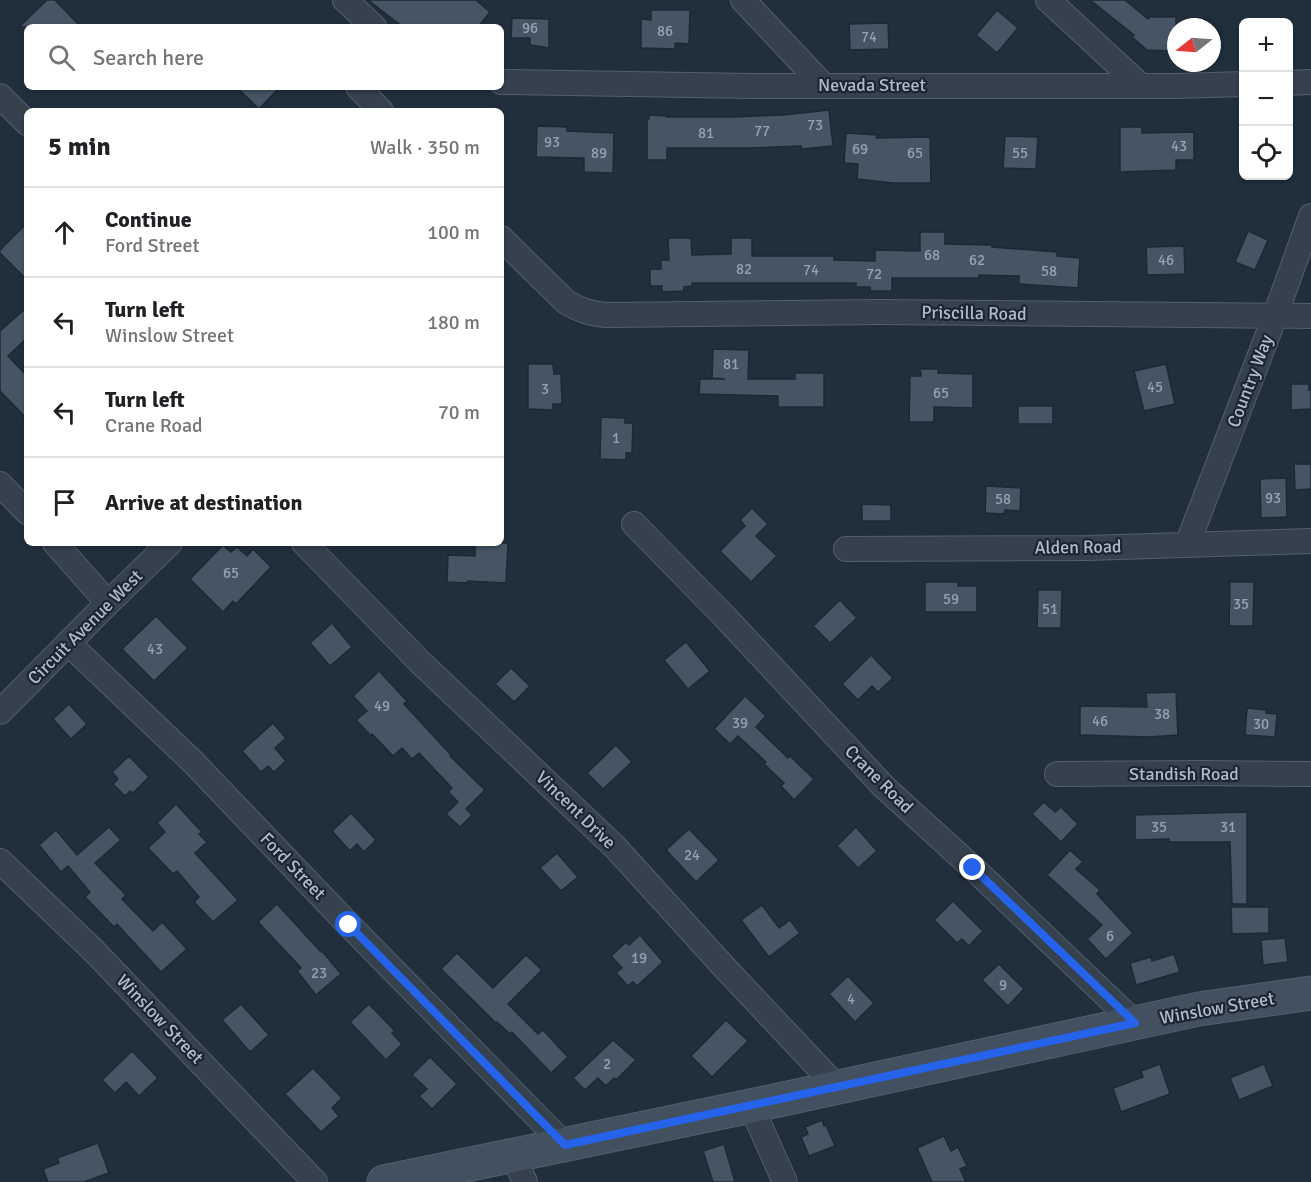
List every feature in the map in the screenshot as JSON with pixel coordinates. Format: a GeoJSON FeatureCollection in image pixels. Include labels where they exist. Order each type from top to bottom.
{"type":"FeatureCollection","features":[{"type":"Feature","properties":{"kind":"street"},"geometry":{"type":"LineString","coordinates":[[345,0],[371,24]]}},
{"type":"Feature","properties":{"kind":"street"},"geometry":{"type":"LineString","coordinates":[[743,0],[823,85]]}},
{"type":"Feature","properties":{"kind":"street"},"geometry":{"type":"LineString","coordinates":[[1048,0],[1141,86]]}},
{"type":"Feature","properties":{"kind":"street","name":"Nevada Street"},"geometry":{"type":"LineString","coordinates":[[504,82],[751,86],[1239,84]]}},
{"type":"Feature","properties":{"kind":"street"},"geometry":{"type":"LineString","coordinates":[[1293,83],[1311,82]]}},
{"type":"Feature","properties":{"kind":"street"},"geometry":{"type":"LineString","coordinates":[[361,90],[378,108]]}},
{"type":"Feature","properties":{"kind":"street"},"geometry":{"type":"LineString","coordinates":[[0,96],[24,120]]}},
{"type":"Feature","properties":{"kind":"street","name":"Country Way"},"geometry":{"type":"LineString","coordinates":[[1187,545],[1311,216]]}},
{"type":"Feature","properties":{"kind":"street","name":"Priscilla Road"},"geometry":{"type":"LineString","coordinates":[[504,241],[566,302],[592,314],[892,312],[1311,316]]}},
{"type":"Feature","properties":{"kind":"street"},"geometry":{"type":"LineString","coordinates":[[0,484],[24,509]]}},
{"type":"Feature","properties":{"kind":"street","name":"Crane Road"},"geometry":{"type":"LineString","coordinates":[[633,524],[724,616],[884,787],[973,868],[1135,1023]]}},
{"type":"Feature","properties":{"kind":"street","name":"Alden Road"},"geometry":{"type":"LineString","coordinates":[[846,549],[1087,548],[1311,542]]}},
{"type":"Feature","properties":{"kind":"street"},"geometry":{"type":"LineString","coordinates":[[58,546],[108,603]]}},
{"type":"Feature","properties":{"kind":"street","name":"Circuit Avenue West"},"geometry":{"type":"LineString","coordinates":[[0,712],[167,546]]}},
{"type":"Feature","properties":{"kind":"street","name":"Vincent Drive"},"geometry":{"type":"LineString","coordinates":[[307,546],[420,662],[615,847],[837,1087]]}},
{"type":"Feature","properties":{"kind":"street","name":"Ford Street"},"geometry":{"type":"LineString","coordinates":[[68,643],[193,762],[565,1145]]}},
{"type":"Feature","properties":{"kind":"street","name":"Standish Road"},"geometry":{"type":"LineString","coordinates":[[1057,774],[1311,774]]}},
{"type":"Feature","properties":{"kind":"street","name":"Winslow Street"},"geometry":{"type":"LineString","coordinates":[[0,861],[94,951],[315,1182]]}},
{"type":"Feature","properties":{"kind":"street","name":"Winslow Street"},"geometry":{"type":"LineString","coordinates":[[384,1182],[519,1169],[565,1145],[1199,1009],[1311,993]]}},
{"type":"Feature","properties":{"kind":"street"},"geometry":{"type":"LineString","coordinates":[[751,1106],[785,1182]]}},
{"type":"Feature","properties":{"kind":"building"},"geometry":{"type":"Polygon","coordinates":[[[47,0],[55,0],[78,24],[24,24],[24,27],[19,27],[47,0]]]}},
{"type":"Feature","properties":{"kind":"building"},"geometry":{"type":"Polygon","coordinates":[[[368,0],[476,0],[490,12],[480,24],[399,24],[368,0]]]}},
{"type":"Feature","properties":{"kind":"building"},"geometry":{"type":"Polygon","coordinates":[[[1090,0],[1125,0],[1148,19],[1150,17],[1176,17],[1167,18],[1167,51],[1147,50],[1132,37],[1134,35],[1090,0]]]}},
{"type":"Feature","properties":{"kind":"building"},"geometry":{"type":"Polygon","coordinates":[[[651,10],[690,10],[689,44],[675,43],[675,49],[641,48],[641,19],[651,20],[651,10]]]}},
{"type":"Feature","properties":{"kind":"building"},"geometry":{"type":"Polygon","coordinates":[[[997,10],[1018,28],[997,53],[976,35],[997,10]]]}},
{"type":"Feature","properties":{"kind":"building"},"geometry":{"type":"Polygon","coordinates":[[[512,18],[549,19],[549,48],[530,45],[530,38],[511,38],[512,18]]]}},
{"type":"Feature","properties":{"kind":"building"},"geometry":{"type":"Polygon","coordinates":[[[888,23],[889,49],[850,50],[849,24],[888,23]]]}},
{"type":"Feature","properties":{"kind":"building"},"geometry":{"type":"Polygon","coordinates":[[[239,90],[277,90],[260,108],[239,90]]]}},
{"type":"Feature","properties":{"kind":"building"},"geometry":{"type":"Polygon","coordinates":[[[829,110],[833,146],[802,149],[801,146],[667,148],[667,160],[647,160],[647,119],[649,115],[732,117],[829,110]]]}},
{"type":"Feature","properties":{"kind":"building"},"geometry":{"type":"Polygon","coordinates":[[[537,126],[567,127],[567,131],[614,133],[613,173],[584,172],[584,158],[536,157],[537,126]]]}},
{"type":"Feature","properties":{"kind":"building"},"geometry":{"type":"Polygon","coordinates":[[[1120,127],[1142,127],[1142,133],[1194,132],[1194,160],[1176,160],[1176,170],[1120,172],[1120,127]]]}},
{"type":"Feature","properties":{"kind":"building"},"geometry":{"type":"Polygon","coordinates":[[[846,133],[877,135],[876,138],[930,137],[931,183],[893,183],[857,179],[858,164],[844,163],[846,133]]]}},
{"type":"Feature","properties":{"kind":"building"},"geometry":{"type":"Polygon","coordinates":[[[1005,136],[1038,137],[1036,169],[1003,168],[1005,136]]]}},
{"type":"Feature","properties":{"kind":"building"},"geometry":{"type":"Polygon","coordinates":[[[24,226],[24,277],[0,253],[0,250],[24,226]]]}},
{"type":"Feature","properties":{"kind":"building"},"geometry":{"type":"Polygon","coordinates":[[[1248,231],[1268,240],[1255,270],[1235,262],[1248,231]]]}},
{"type":"Feature","properties":{"kind":"building"},"geometry":{"type":"Polygon","coordinates":[[[920,232],[945,232],[945,244],[992,245],[992,247],[1057,252],[1057,256],[1080,258],[1078,288],[1019,284],[1019,276],[979,275],[979,278],[892,278],[892,291],[870,291],[870,287],[856,287],[856,283],[692,283],[692,286],[684,287],[684,291],[662,292],[662,286],[650,286],[650,269],[661,269],[661,260],[669,260],[668,238],[691,238],[692,255],[731,254],[731,238],[752,238],[752,256],[834,256],[834,260],[875,261],[875,250],[920,251],[920,232]]]}},
{"type":"Feature","properties":{"kind":"building"},"geometry":{"type":"Polygon","coordinates":[[[1184,246],[1185,274],[1147,275],[1146,247],[1184,246]]]}},
{"type":"Feature","properties":{"kind":"building"},"geometry":{"type":"Polygon","coordinates":[[[24,310],[24,341],[8,356],[24,373],[24,416],[0,391],[0,331],[24,310]]]}},
{"type":"Feature","properties":{"kind":"building"},"geometry":{"type":"Polygon","coordinates":[[[713,349],[749,350],[748,379],[795,379],[795,373],[824,373],[824,407],[778,407],[778,396],[699,394],[700,379],[725,379],[712,378],[713,349]]]}},
{"type":"Feature","properties":{"kind":"building"},"geometry":{"type":"Polygon","coordinates":[[[528,364],[553,364],[554,374],[561,374],[562,404],[553,404],[553,410],[528,409],[528,364]]]}},
{"type":"Feature","properties":{"kind":"building"},"geometry":{"type":"Polygon","coordinates":[[[1166,364],[1175,404],[1144,411],[1134,371],[1166,364]]]}},
{"type":"Feature","properties":{"kind":"building"},"geometry":{"type":"Polygon","coordinates":[[[920,369],[938,369],[938,373],[973,374],[973,408],[934,407],[934,422],[909,422],[910,376],[921,376],[920,369]]]}},
{"type":"Feature","properties":{"kind":"building"},"geometry":{"type":"Polygon","coordinates":[[[1291,384],[1309,384],[1311,409],[1291,410],[1291,384]]]}},
{"type":"Feature","properties":{"kind":"building"},"geometry":{"type":"Polygon","coordinates":[[[1018,406],[1053,406],[1053,424],[1018,424],[1018,406]]]}},
{"type":"Feature","properties":{"kind":"building"},"geometry":{"type":"Polygon","coordinates":[[[601,417],[625,418],[625,423],[633,423],[632,453],[626,453],[626,460],[600,459],[601,417]]]}},
{"type":"Feature","properties":{"kind":"building"},"geometry":{"type":"Polygon","coordinates":[[[1294,464],[1311,464],[1311,489],[1295,490],[1294,464]]]}},
{"type":"Feature","properties":{"kind":"building"},"geometry":{"type":"Polygon","coordinates":[[[1286,478],[1287,517],[1261,518],[1260,479],[1286,478]]]}},
{"type":"Feature","properties":{"kind":"building"},"geometry":{"type":"Polygon","coordinates":[[[986,486],[1021,488],[1020,511],[1005,510],[1004,514],[985,513],[986,486]]]}},
{"type":"Feature","properties":{"kind":"building"},"geometry":{"type":"Polygon","coordinates":[[[862,504],[891,505],[891,521],[862,521],[862,504]]]}},
{"type":"Feature","properties":{"kind":"building"},"geometry":{"type":"Polygon","coordinates":[[[752,508],[768,524],[756,536],[777,556],[751,582],[720,551],[745,526],[740,520],[752,508]]]}},
{"type":"Feature","properties":{"kind":"building"},"geometry":{"type":"Polygon","coordinates":[[[504,543],[508,543],[506,583],[447,582],[448,555],[475,556],[475,546],[504,546],[504,543]]]}},
{"type":"Feature","properties":{"kind":"building"},"geometry":{"type":"Polygon","coordinates":[[[222,546],[231,552],[237,547],[247,556],[253,549],[271,567],[236,604],[233,601],[223,612],[190,579],[222,546]]]}},
{"type":"Feature","properties":{"kind":"building"},"geometry":{"type":"Polygon","coordinates":[[[925,582],[958,582],[958,586],[977,586],[977,612],[925,612],[925,582]]]}},
{"type":"Feature","properties":{"kind":"building"},"geometry":{"type":"Polygon","coordinates":[[[1230,582],[1254,582],[1253,626],[1229,626],[1230,582]]]}},
{"type":"Feature","properties":{"kind":"building"},"geometry":{"type":"Polygon","coordinates":[[[1038,590],[1062,590],[1061,628],[1037,628],[1038,590]]]}},
{"type":"Feature","properties":{"kind":"building"},"geometry":{"type":"Polygon","coordinates":[[[840,600],[857,618],[830,643],[813,626],[840,600]]]}},
{"type":"Feature","properties":{"kind":"building"},"geometry":{"type":"Polygon","coordinates":[[[156,616],[188,648],[154,681],[122,649],[156,616]]]}},
{"type":"Feature","properties":{"kind":"building"},"geometry":{"type":"Polygon","coordinates":[[[332,623],[352,647],[330,666],[310,643],[332,623]]]}},
{"type":"Feature","properties":{"kind":"building"},"geometry":{"type":"Polygon","coordinates":[[[686,642],[710,671],[688,689],[664,660],[686,642]]]}},
{"type":"Feature","properties":{"kind":"building"},"geometry":{"type":"Polygon","coordinates":[[[871,655],[893,678],[878,692],[872,686],[858,700],[842,684],[871,655]]]}},
{"type":"Feature","properties":{"kind":"building"},"geometry":{"type":"Polygon","coordinates":[[[511,668],[530,686],[514,702],[495,684],[511,668]]]}},
{"type":"Feature","properties":{"kind":"building"},"geometry":{"type":"Polygon","coordinates":[[[379,671],[407,701],[404,704],[450,756],[485,790],[466,809],[472,815],[460,827],[446,814],[458,802],[448,792],[452,788],[419,753],[412,759],[402,748],[393,756],[356,720],[367,711],[353,696],[379,671]]]}},
{"type":"Feature","properties":{"kind":"building"},"geometry":{"type":"Polygon","coordinates":[[[1176,692],[1178,735],[1148,737],[1080,735],[1080,706],[1147,707],[1146,693],[1176,692]]]}},
{"type":"Feature","properties":{"kind":"building"},"geometry":{"type":"Polygon","coordinates":[[[745,696],[766,716],[756,727],[814,779],[794,800],[781,786],[784,783],[764,764],[766,762],[738,736],[730,744],[714,729],[745,696]]]}},
{"type":"Feature","properties":{"kind":"building"},"geometry":{"type":"Polygon","coordinates":[[[69,704],[87,724],[71,739],[53,719],[69,704]]]}},
{"type":"Feature","properties":{"kind":"building"},"geometry":{"type":"Polygon","coordinates":[[[1247,708],[1277,714],[1275,737],[1245,735],[1247,708]]]}},
{"type":"Feature","properties":{"kind":"building"},"geometry":{"type":"Polygon","coordinates":[[[273,723],[286,738],[275,748],[286,761],[274,772],[268,766],[261,772],[242,751],[273,723]]]}},
{"type":"Feature","properties":{"kind":"building"},"geometry":{"type":"Polygon","coordinates":[[[616,745],[632,762],[603,789],[587,773],[616,745]]]}},
{"type":"Feature","properties":{"kind":"building"},"geometry":{"type":"Polygon","coordinates":[[[129,756],[149,777],[133,793],[130,791],[125,796],[113,784],[118,779],[112,772],[129,756]]]}},
{"type":"Feature","properties":{"kind":"building"},"geometry":{"type":"Polygon","coordinates":[[[1044,802],[1055,812],[1061,807],[1078,824],[1061,842],[1032,814],[1044,802]]]}},
{"type":"Feature","properties":{"kind":"building"},"geometry":{"type":"Polygon","coordinates":[[[176,804],[202,832],[199,834],[207,842],[195,853],[238,900],[213,922],[194,902],[199,897],[177,871],[173,874],[148,848],[165,832],[157,823],[176,804]]]}},
{"type":"Feature","properties":{"kind":"building"},"geometry":{"type":"Polygon","coordinates":[[[1247,812],[1247,904],[1232,904],[1230,842],[1135,840],[1135,815],[1247,812]]]}},
{"type":"Feature","properties":{"kind":"building"},"geometry":{"type":"Polygon","coordinates":[[[351,813],[376,840],[364,852],[357,844],[350,851],[332,831],[351,813]]]}},
{"type":"Feature","properties":{"kind":"building"},"geometry":{"type":"Polygon","coordinates":[[[109,827],[121,840],[95,863],[126,895],[122,899],[153,931],[162,922],[187,949],[161,972],[117,924],[114,927],[85,897],[90,892],[68,866],[61,872],[39,845],[56,830],[77,855],[109,827]]]}},
{"type":"Feature","properties":{"kind":"building"},"geometry":{"type":"Polygon","coordinates":[[[856,827],[877,851],[858,868],[837,846],[856,827]]]}},
{"type":"Feature","properties":{"kind":"building"},"geometry":{"type":"Polygon","coordinates":[[[689,829],[719,860],[696,882],[666,850],[689,829]]]}},
{"type":"Feature","properties":{"kind":"building"},"geometry":{"type":"Polygon","coordinates":[[[1070,850],[1083,862],[1076,869],[1100,890],[1097,894],[1133,933],[1106,959],[1087,939],[1102,925],[1047,875],[1070,850]]]}},
{"type":"Feature","properties":{"kind":"building"},"geometry":{"type":"Polygon","coordinates":[[[557,853],[578,877],[561,891],[540,868],[557,853]]]}},
{"type":"Feature","properties":{"kind":"building"},"geometry":{"type":"Polygon","coordinates":[[[953,901],[983,931],[969,946],[962,939],[957,943],[934,920],[953,901]]]}},
{"type":"Feature","properties":{"kind":"building"},"geometry":{"type":"Polygon","coordinates":[[[277,904],[341,974],[316,995],[297,971],[301,968],[258,922],[277,904]]]}},
{"type":"Feature","properties":{"kind":"building"},"geometry":{"type":"Polygon","coordinates":[[[762,905],[779,928],[790,920],[800,933],[769,957],[741,920],[762,905]]]}},
{"type":"Feature","properties":{"kind":"building"},"geometry":{"type":"Polygon","coordinates":[[[1231,907],[1269,907],[1269,933],[1232,934],[1231,907]]]}},
{"type":"Feature","properties":{"kind":"building"},"geometry":{"type":"Polygon","coordinates":[[[640,935],[663,962],[637,986],[633,982],[628,986],[616,973],[622,968],[611,956],[626,942],[629,945],[640,935]]]}},
{"type":"Feature","properties":{"kind":"building"},"geometry":{"type":"Polygon","coordinates":[[[1285,938],[1288,962],[1263,965],[1261,940],[1285,938]]]}},
{"type":"Feature","properties":{"kind":"building"},"geometry":{"type":"Polygon","coordinates":[[[457,953],[493,988],[526,955],[542,970],[508,1004],[538,1034],[543,1030],[568,1057],[551,1073],[512,1032],[510,1034],[496,1023],[441,969],[457,953]]]}},
{"type":"Feature","properties":{"kind":"building"},"geometry":{"type":"Polygon","coordinates":[[[1174,954],[1180,972],[1136,985],[1130,963],[1151,957],[1152,961],[1174,954]]]}},
{"type":"Feature","properties":{"kind":"building"},"geometry":{"type":"Polygon","coordinates":[[[999,964],[1024,989],[1008,1006],[982,980],[999,964]]]}},
{"type":"Feature","properties":{"kind":"building"},"geometry":{"type":"Polygon","coordinates":[[[848,976],[874,1003],[855,1022],[829,994],[848,976]]]}},
{"type":"Feature","properties":{"kind":"building"},"geometry":{"type":"Polygon","coordinates":[[[241,1004],[269,1035],[250,1052],[222,1020],[241,1004]]]}},
{"type":"Feature","properties":{"kind":"building"},"geometry":{"type":"Polygon","coordinates":[[[369,1004],[395,1031],[392,1033],[402,1044],[386,1060],[350,1022],[369,1004]]]}},
{"type":"Feature","properties":{"kind":"building"},"geometry":{"type":"Polygon","coordinates":[[[726,1020],[748,1041],[712,1077],[691,1056],[726,1020]]]}},
{"type":"Feature","properties":{"kind":"building"},"geometry":{"type":"Polygon","coordinates":[[[613,1040],[636,1060],[616,1080],[614,1078],[606,1086],[598,1078],[585,1090],[573,1078],[613,1040]]]}},
{"type":"Feature","properties":{"kind":"building"},"geometry":{"type":"Polygon","coordinates":[[[132,1051],[158,1078],[139,1096],[126,1082],[115,1093],[102,1080],[132,1051]]]}},
{"type":"Feature","properties":{"kind":"building"},"geometry":{"type":"Polygon","coordinates":[[[430,1057],[457,1084],[432,1109],[419,1096],[427,1089],[412,1075],[430,1057]]]}},
{"type":"Feature","properties":{"kind":"building"},"geometry":{"type":"Polygon","coordinates":[[[1160,1064],[1170,1094],[1121,1112],[1113,1088],[1143,1077],[1141,1071],[1160,1064]]]}},
{"type":"Feature","properties":{"kind":"building"},"geometry":{"type":"Polygon","coordinates":[[[1264,1064],[1273,1086],[1239,1100],[1230,1078],[1264,1064]]]}},
{"type":"Feature","properties":{"kind":"building"},"geometry":{"type":"Polygon","coordinates":[[[313,1068],[342,1098],[332,1108],[339,1116],[321,1132],[285,1094],[313,1068]]]}},
{"type":"Feature","properties":{"kind":"building"},"geometry":{"type":"Polygon","coordinates":[[[822,1120],[835,1146],[809,1156],[801,1137],[808,1134],[805,1127],[822,1120]]]}},
{"type":"Feature","properties":{"kind":"building"},"geometry":{"type":"Polygon","coordinates":[[[944,1136],[951,1151],[958,1147],[967,1166],[960,1169],[966,1182],[932,1182],[917,1148],[944,1136]]]}},
{"type":"Feature","properties":{"kind":"building"},"geometry":{"type":"Polygon","coordinates":[[[98,1143],[109,1173],[84,1182],[48,1182],[43,1169],[59,1163],[57,1158],[98,1143]]]}},
{"type":"Feature","properties":{"kind":"building"},"geometry":{"type":"Polygon","coordinates":[[[724,1144],[735,1182],[713,1182],[703,1151],[724,1144]]]}},
{"type":"Feature","properties":{"kind":"route"},"geometry":{"type":"LineString","coordinates":[[349,925],[565,1145],[1135,1023],[973,868]]}}]}
